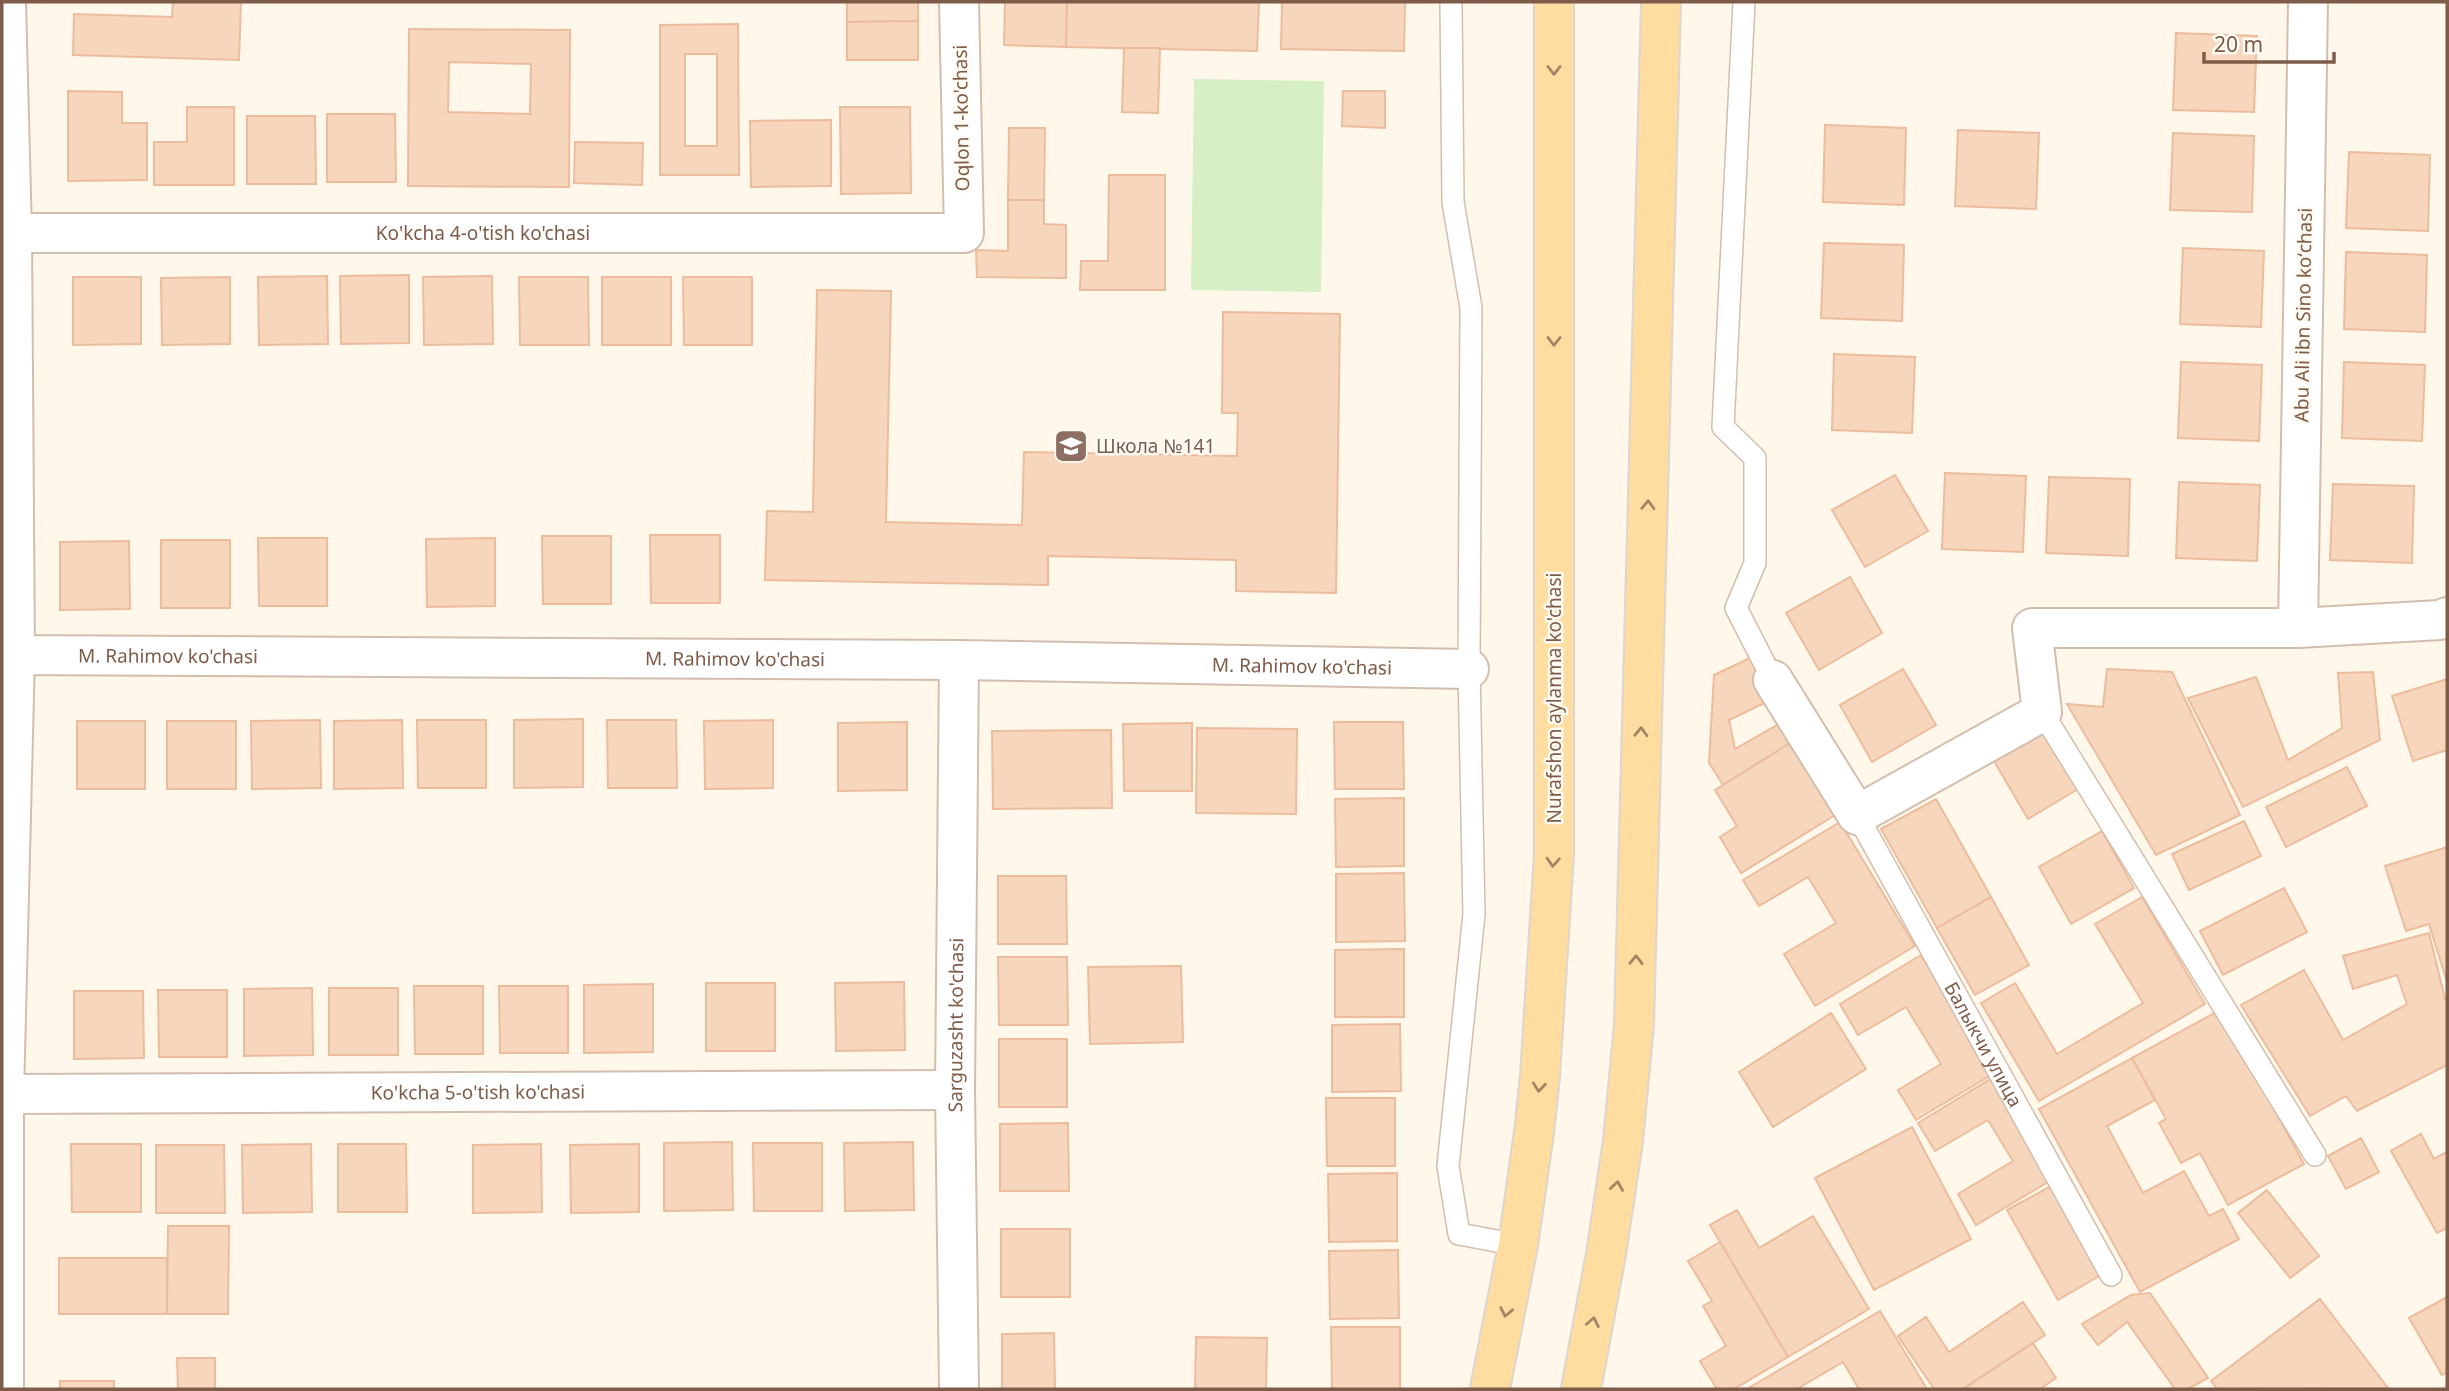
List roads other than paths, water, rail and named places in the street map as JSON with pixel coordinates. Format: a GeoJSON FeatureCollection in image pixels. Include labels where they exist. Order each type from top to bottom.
{"type":"FeatureCollection","features":[{"type":"Feature","properties":{"kind":"main road","name":"Nurafshon aylanma ko'chasi"},"geometry":{"type":"LineString","coordinates":[[1490,1389],[1518,1245],[1540,1076],[1553,854],[1554,2]]}},
{"type":"Feature","properties":{"kind":"main road"},"geometry":{"type":"LineString","coordinates":[[1581,1389],[1622,1152],[1634,1024],[1661,2]]}},
{"type":"Feature","properties":{"kind":"street"},"geometry":{"type":"LineString","coordinates":[[4,1389],[3,1094],[8,655],[6,2]]}},
{"type":"Feature","properties":{"kind":"street","name":"Oqlon 1-ko'chasi"},"geometry":{"type":"LineString","coordinates":[[958,2],[964,233]]}},
{"type":"Feature","properties":{"kind":"street","name":"Abu Ali ibn Sino koʻchasi"},"geometry":{"type":"LineString","coordinates":[[2298,628],[2308,2]]}},
{"type":"Feature","properties":{"kind":"street","name":"Ko'kcha 4-o'tish ko'chasi"},"geometry":{"type":"LineString","coordinates":[[7,233],[964,233]]}},
{"type":"Feature","properties":{"kind":"street"},"geometry":{"type":"LineString","coordinates":[[1857,815],[2042,712],[2032,628],[2298,628],[2447,618]]}},
{"type":"Feature","properties":{"kind":"street","name":"M. Rahimov ko'chasi"},"geometry":{"type":"LineString","coordinates":[[8,655],[960,660],[1469,670]]}},
{"type":"Feature","properties":{"kind":"street","name":"Sarguzasht ko'chasi"},"geometry":{"type":"LineString","coordinates":[[959,1389],[955,1090],[960,660]]}},
{"type":"Feature","properties":{"kind":"street","name":"Балыкчи улица"},"geometry":{"type":"LineString","coordinates":[[1773,680],[1857,815]]}},
{"type":"Feature","properties":{"kind":"street","name":"Ko'kcha 5-o'tish ko'chasi"},"geometry":{"type":"LineString","coordinates":[[3,1094],[955,1090]]}},
{"type":"Feature","properties":{"kind":"lane"},"geometry":{"type":"LineString","coordinates":[[1451,2],[1453,202],[1471,307],[1469,670],[1474,914],[1448,1166],[1459,1234],[1518,1245]]}},
{"type":"Feature","properties":{"kind":"lane"},"geometry":{"type":"LineString","coordinates":[[1744,2],[1723,426],[1755,458],[1755,563],[1736,608],[1773,680]]}},
{"type":"Feature","properties":{"kind":"lane"},"geometry":{"type":"LineString","coordinates":[[2042,712],[2315,1155]]}},
{"type":"Feature","properties":{"kind":"lane","name":"Балыкчи улица"},"geometry":{"type":"LineString","coordinates":[[1857,815],[2111,1275]]}},
{"type":"Feature","properties":{"kind":"place","name":"Школа №141"},"geometry":{"type":"Point","coordinates":[1071,446]}}]}
